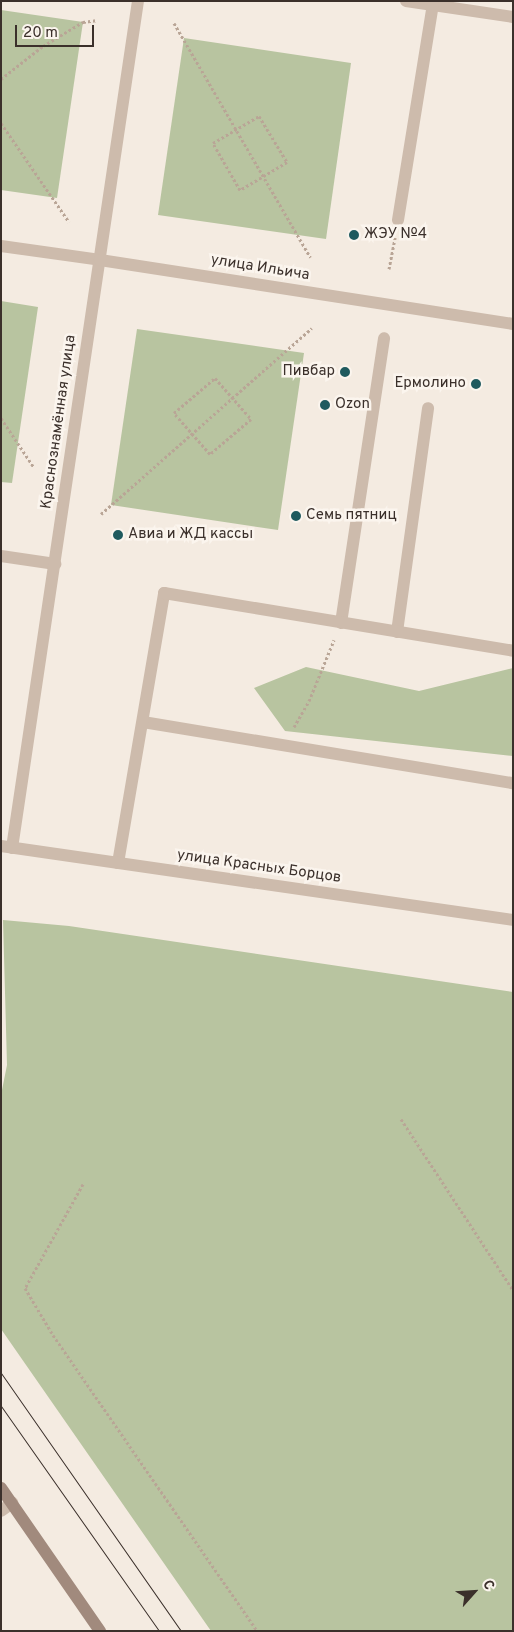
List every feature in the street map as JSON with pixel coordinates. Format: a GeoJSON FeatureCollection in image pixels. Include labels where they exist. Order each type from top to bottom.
{"type":"FeatureCollection","features":[{"type":"Feature","properties":{"kind":"main road"},"geometry":{"type":"LineString","coordinates":[[1,1488],[100,1631]]}},
{"type":"Feature","properties":{"kind":"street","name":"Краснознамённая улица"},"geometry":{"type":"LineString","coordinates":[[7,847],[55,564],[138,1]]}},
{"type":"Feature","properties":{"kind":"street"},"geometry":{"type":"LineString","coordinates":[[406,1],[513,17]]}},
{"type":"Feature","properties":{"kind":"street"},"geometry":{"type":"LineString","coordinates":[[398,220],[433,5]]}},
{"type":"Feature","properties":{"kind":"street","name":"улица Ильича"},"geometry":{"type":"LineString","coordinates":[[1,246],[513,324]]}},
{"type":"Feature","properties":{"kind":"street"},"geometry":{"type":"LineString","coordinates":[[341,623],[384,338]]}},
{"type":"Feature","properties":{"kind":"street"},"geometry":{"type":"LineString","coordinates":[[397,632],[428,408]]}},
{"type":"Feature","properties":{"kind":"street"},"geometry":{"type":"LineString","coordinates":[[1,556],[55,564]]}},
{"type":"Feature","properties":{"kind":"street"},"geometry":{"type":"LineString","coordinates":[[118,863],[164,593],[513,651]]}},
{"type":"Feature","properties":{"kind":"street"},"geometry":{"type":"LineString","coordinates":[[143,722],[513,783]]}},
{"type":"Feature","properties":{"kind":"street","name":"улица Красных Борцов"},"geometry":{"type":"LineString","coordinates":[[7,847],[513,920]]}},
{"type":"Feature","properties":{"kind":"street"},"geometry":{"type":"LineString","coordinates":[[1,1511],[12,1503]]}},
{"type":"Feature","properties":{"kind":"path"},"geometry":{"type":"LineString","coordinates":[[1,79],[43,46],[83,22],[98,20]]}},
{"type":"Feature","properties":{"kind":"path"},"geometry":{"type":"LineString","coordinates":[[174,23],[310,258]]}},
{"type":"Feature","properties":{"kind":"path"},"geometry":{"type":"LineString","coordinates":[[259,116],[287,162],[240,190],[213,143],[236,129],[259,116]]}},
{"type":"Feature","properties":{"kind":"path"},"geometry":{"type":"LineString","coordinates":[[1,123],[69,222]]}},
{"type":"Feature","properties":{"kind":"path"},"geometry":{"type":"LineString","coordinates":[[389,269],[398,220]]}},
{"type":"Feature","properties":{"kind":"path"},"geometry":{"type":"LineString","coordinates":[[101,514],[312,328]]}},
{"type":"Feature","properties":{"kind":"path"},"geometry":{"type":"LineString","coordinates":[[215,378],[251,419],[210,454],[192,433],[174,413],[215,378]]}},
{"type":"Feature","properties":{"kind":"path"},"geometry":{"type":"LineString","coordinates":[[1,418],[33,466]]}},
{"type":"Feature","properties":{"kind":"path"},"geometry":{"type":"LineString","coordinates":[[284,745],[309,701],[341,623]]}},
{"type":"Feature","properties":{"kind":"path"},"geometry":{"type":"LineString","coordinates":[[401,1119],[513,1290]]}},
{"type":"Feature","properties":{"kind":"path"},"geometry":{"type":"LineString","coordinates":[[83,1184],[25,1288],[53,1335],[257,1631]]}},
{"type":"Feature","properties":{"kind":"green space"},"geometry":{"type":"Polygon","coordinates":[[[1,10],[83,22],[57,198],[1,190],[1,10]]]}},
{"type":"Feature","properties":{"kind":"green space"},"geometry":{"type":"Polygon","coordinates":[[[184,38],[351,63],[326,239],[158,215],[184,38]]]}},
{"type":"Feature","properties":{"kind":"green space"},"geometry":{"type":"Polygon","coordinates":[[[1,301],[38,307],[12,483],[1,482],[1,301]]]}},
{"type":"Feature","properties":{"kind":"green space"},"geometry":{"type":"Polygon","coordinates":[[[137,329],[304,353],[278,530],[111,505],[137,329]]]}},
{"type":"Feature","properties":{"kind":"green space"},"geometry":{"type":"Polygon","coordinates":[[[306,667],[419,691],[513,668],[513,756],[285,731],[254,688],[306,667]]]}},
{"type":"Feature","properties":{"kind":"green space"},"geometry":{"type":"Polygon","coordinates":[[[3,920],[69,926],[513,992],[513,1631],[211,1631],[1,1329],[1,1095],[7,1065],[3,920]]]}},
{"type":"Feature","properties":{"kind":"tram line"},"geometry":{"type":"LineString","coordinates":[[1,1373],[181,1631]]}},
{"type":"Feature","properties":{"kind":"tram line"},"geometry":{"type":"LineString","coordinates":[[1,1406],[159,1631]]}},
{"type":"Feature","properties":{"kind":"place","name":"ЖЭУ №4"},"geometry":{"type":"Point","coordinates":[354,235]}},
{"type":"Feature","properties":{"kind":"place","name":"Пивбар"},"geometry":{"type":"Point","coordinates":[345,372]}},
{"type":"Feature","properties":{"kind":"place","name":"Ермолино"},"geometry":{"type":"Point","coordinates":[476,384]}},
{"type":"Feature","properties":{"kind":"place","name":"Ozon"},"geometry":{"type":"Point","coordinates":[325,405]}},
{"type":"Feature","properties":{"kind":"place","name":"Семь пятниц"},"geometry":{"type":"Point","coordinates":[296,516]}},
{"type":"Feature","properties":{"kind":"place","name":"Авиа и ЖД кассы"},"geometry":{"type":"Point","coordinates":[118,535]}}]}
